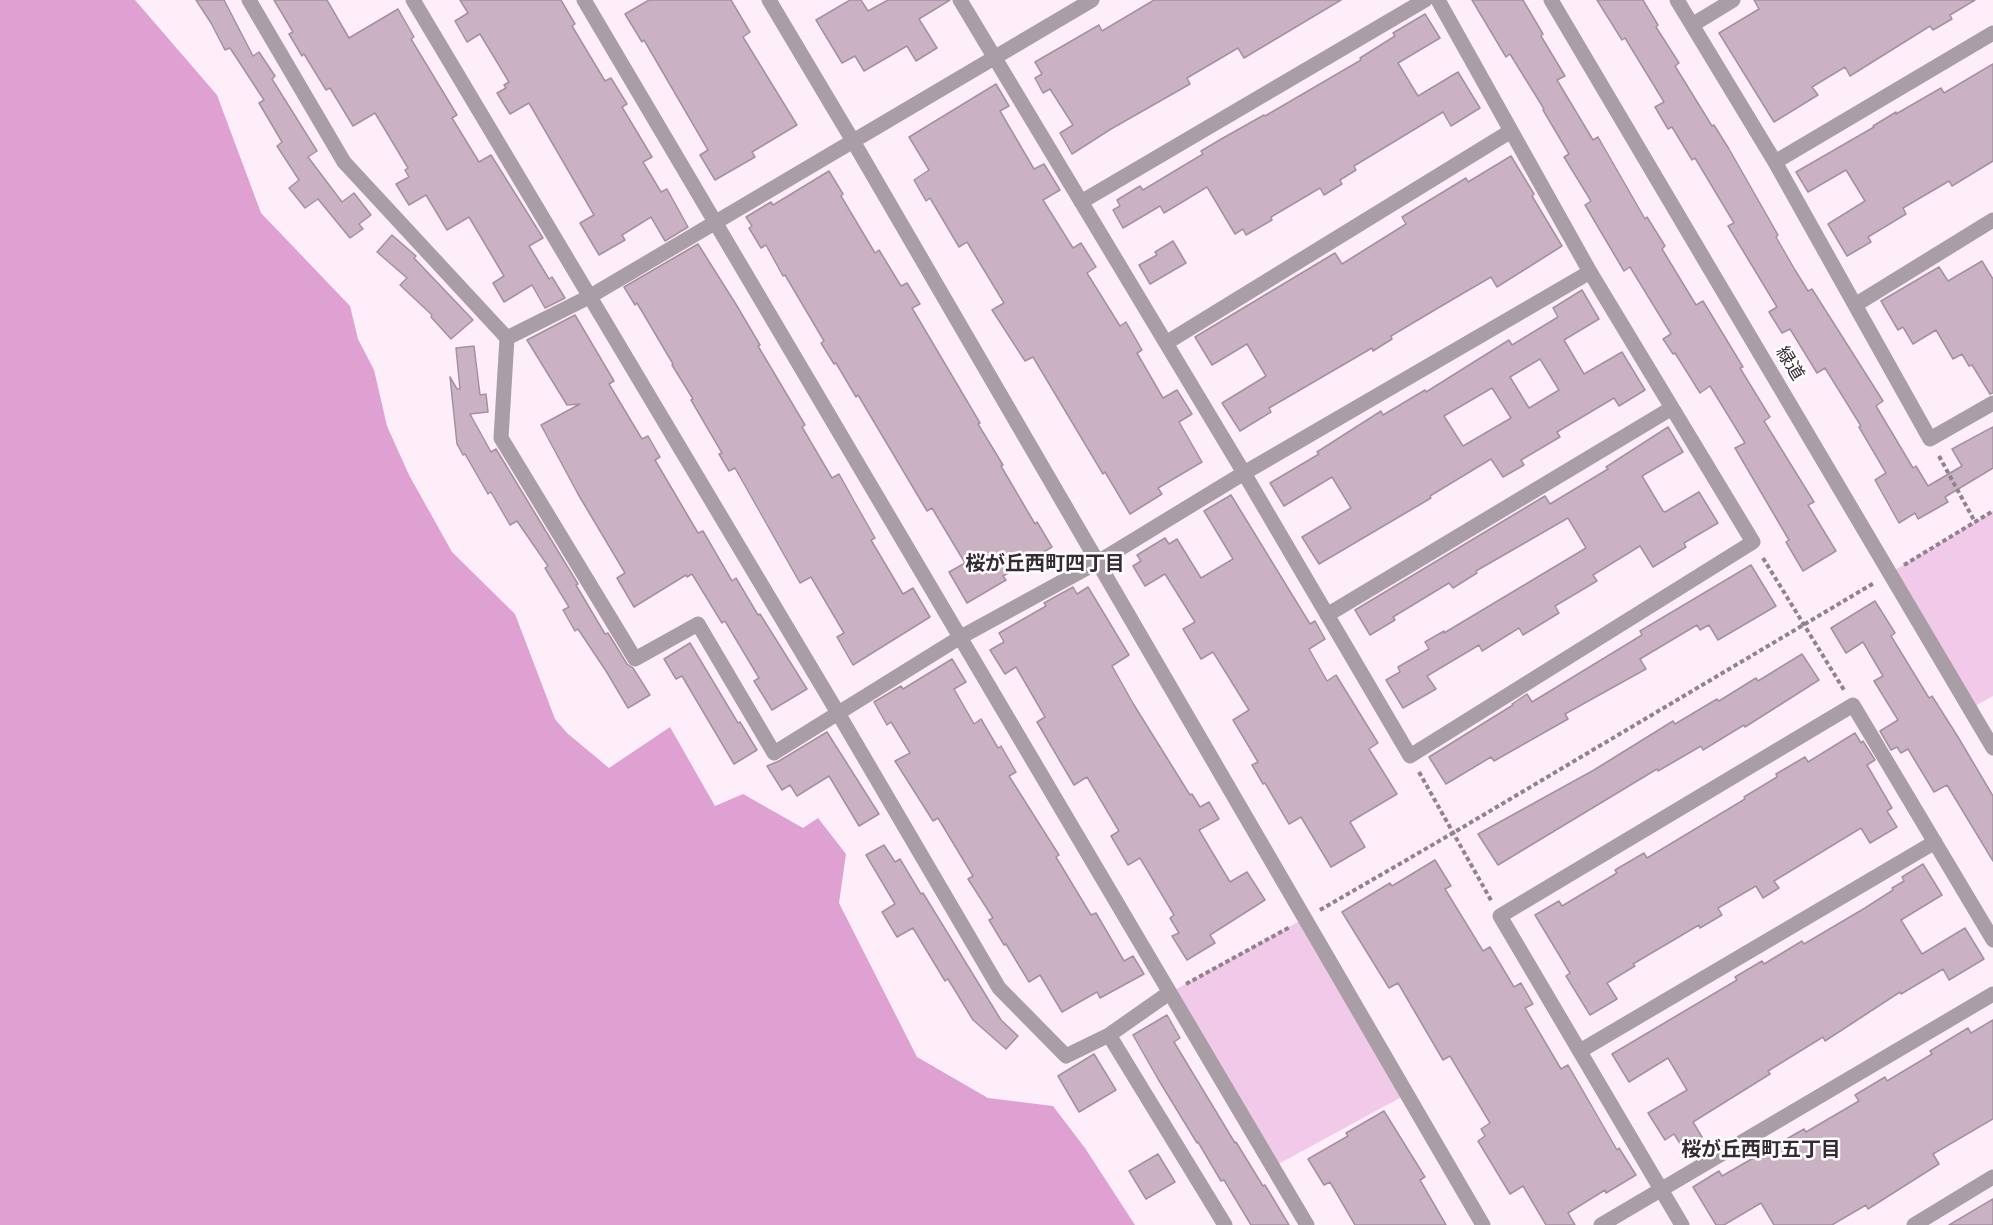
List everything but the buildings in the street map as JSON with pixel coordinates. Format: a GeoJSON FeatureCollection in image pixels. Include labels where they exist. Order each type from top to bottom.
{"type":"FeatureCollection","features":[{"type":"Feature","properties":{"kind":"street"},"geometry":{"type":"LineString","coordinates":[[249,0],[344,162],[507,338],[501,438],[635,659],[698,624],[774,753],[959,638],[1098,561],[1244,473],[1590,272]]}},
{"type":"Feature","properties":{"kind":"street"},"geometry":{"type":"LineString","coordinates":[[413,0],[999,988],[1066,1056],[1109,1035],[1169,993]]}},
{"type":"Feature","properties":{"kind":"street"},"geometry":{"type":"LineString","coordinates":[[584,0],[1307,1225]]}},
{"type":"Feature","properties":{"kind":"street"},"geometry":{"type":"LineString","coordinates":[[769,0],[1483,1225]]}},
{"type":"Feature","properties":{"kind":"street"},"geometry":{"type":"LineString","coordinates":[[960,0],[1244,473],[1410,756],[1753,542],[1590,272],[1438,0]]}},
{"type":"Feature","properties":{"kind":"street"},"geometry":{"type":"LineString","coordinates":[[507,338],[589,297],[1092,0]]}},
{"type":"Feature","properties":{"kind":"street"},"geometry":{"type":"LineString","coordinates":[[1081,202],[1425,0]]}},
{"type":"Feature","properties":{"kind":"street","name":"緑道"},"geometry":{"type":"LineString","coordinates":[[1551,0],[1993,748]]}},
{"type":"Feature","properties":{"kind":"street"},"geometry":{"type":"LineString","coordinates":[[1677,0],[1775,162],[1930,439],[1993,403]]}},
{"type":"Feature","properties":{"kind":"street"},"geometry":{"type":"LineString","coordinates":[[1692,25],[1733,0]]}},
{"type":"Feature","properties":{"kind":"street"},"geometry":{"type":"LineString","coordinates":[[1775,162],[1993,33]]}},
{"type":"Feature","properties":{"kind":"street"},"geometry":{"type":"LineString","coordinates":[[1166,343],[1511,130]]}},
{"type":"Feature","properties":{"kind":"street"},"geometry":{"type":"LineString","coordinates":[[1855,305],[1993,220]]}},
{"type":"Feature","properties":{"kind":"street"},"geometry":{"type":"LineString","coordinates":[[1327,615],[1672,408]]}},
{"type":"Feature","properties":{"kind":"street"},"geometry":{"type":"LineString","coordinates":[[1682,1225],[1500,916],[1853,705],[1993,940]]}},
{"type":"Feature","properties":{"kind":"street"},"geometry":{"type":"LineString","coordinates":[[1580,1051],[1935,842]]}},
{"type":"Feature","properties":{"kind":"street"},"geometry":{"type":"LineString","coordinates":[[1601,1225],[1993,994]]}},
{"type":"Feature","properties":{"kind":"street"},"geometry":{"type":"LineString","coordinates":[[1109,1035],[1225,1225]]}},
{"type":"Feature","properties":{"kind":"street"},"geometry":{"type":"LineString","coordinates":[[1914,1225],[1993,1177]]}},
{"type":"Feature","properties":{"kind":"path"},"geometry":{"type":"LineString","coordinates":[[1930,439],[1975,522]]}},
{"type":"Feature","properties":{"kind":"path"},"geometry":{"type":"LineString","coordinates":[[1169,993],[1453,833],[1993,511]]}},
{"type":"Feature","properties":{"kind":"path"},"geometry":{"type":"LineString","coordinates":[[1753,542],[1853,705]]}},
{"type":"Feature","properties":{"kind":"path"},"geometry":{"type":"LineString","coordinates":[[1410,756],[1500,916]]}},
{"type":"Feature","properties":{"kind":"shaded area"},"geometry":{"type":"Polygon","coordinates":[[[0,0],[135,0],[217,95],[261,213],[350,306],[358,339],[374,370],[387,426],[409,475],[452,552],[515,614],[555,719],[567,733],[609,768],[670,727],[715,806],[743,794],[803,828],[818,818],[846,854],[839,903],[917,1057],[988,1098],[1053,1106],[1085,1148],[1135,1225],[0,1225],[0,0]]]}},
{"type":"Feature","properties":{"kind":"shaded area"},"geometry":{"type":"Polygon","coordinates":[[[1993,511],[1993,696],[1970,709],[1890,573],[1993,511]]]}},
{"type":"Feature","properties":{"kind":"shaded area"},"geometry":{"type":"Polygon","coordinates":[[[1305,918],[1407,1094],[1273,1167],[1169,993],[1305,918]]]}},
{"type":"Feature","properties":{"kind":"district","name":"桜が丘西町四丁目"},"geometry":{"type":"Point","coordinates":[1045,565]}},
{"type":"Feature","properties":{"kind":"district","name":"桜が丘西町五丁目"},"geometry":{"type":"Point","coordinates":[1761,1151]}}]}
